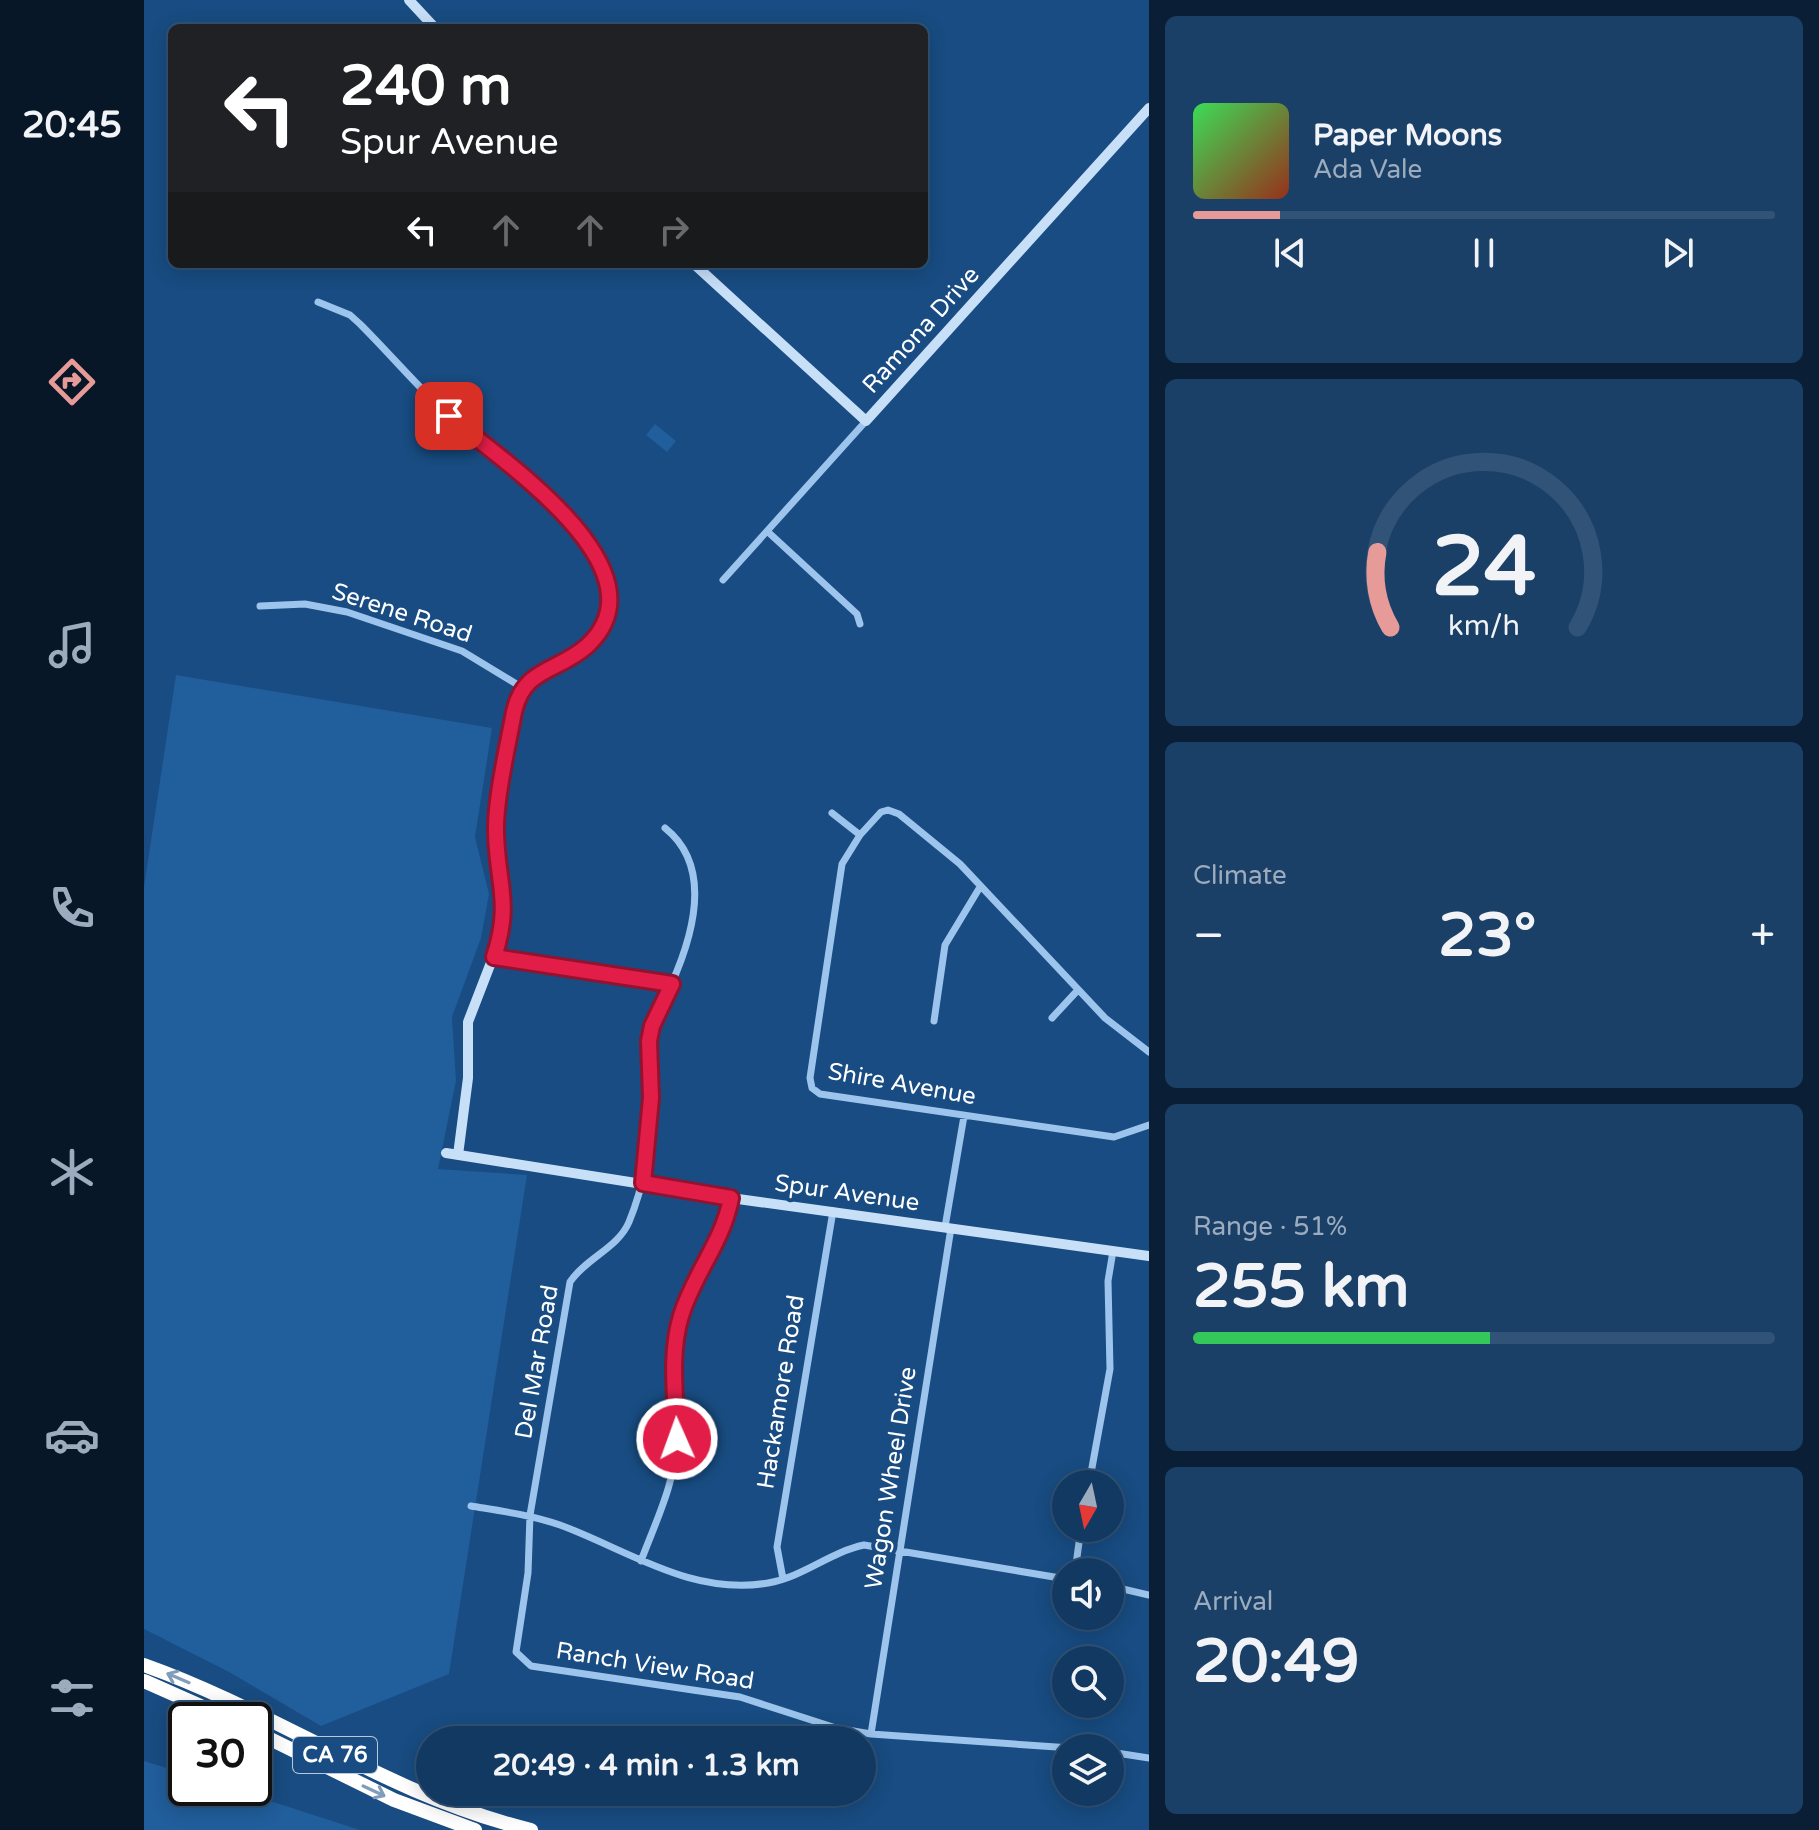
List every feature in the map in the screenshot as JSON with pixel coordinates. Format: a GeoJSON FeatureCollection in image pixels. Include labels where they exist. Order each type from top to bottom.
{"type":"FeatureCollection","features":[{"type":"Feature","properties":{"kind":"highway","name":"CA 76"},"geometry":{"type":"LineString","coordinates":[[144,1665],[206,1691],[412,1792],[531,1830]]}},
{"type":"Feature","properties":{"kind":"highway"},"geometry":{"type":"LineString","coordinates":[[144,1681],[191,1702]]}},
{"type":"Feature","properties":{"kind":"highway","name":"CA 76"},"geometry":{"type":"LineString","coordinates":[[272,1740],[394,1800],[475,1830]]}},
{"type":"Feature","properties":{"kind":"street"},"geometry":{"type":"LineString","coordinates":[[409,0],[431,24]]}},
{"type":"Feature","properties":{"kind":"street","name":"Ramona Drive"},"geometry":{"type":"LineString","coordinates":[[723,580],[1149,108]]}},
{"type":"Feature","properties":{"kind":"street"},"geometry":{"type":"LineString","coordinates":[[698,268],[866,421]]}},
{"type":"Feature","properties":{"kind":"street"},"geometry":{"type":"LineString","coordinates":[[318,302],[350,315],[449,416],[527,477],[559,507],[600,564],[609,592],[605,618],[599,631],[587,645],[535,675],[523,688],[515,710],[496,831],[505,902],[494,957],[468,1022],[468,1078],[458,1155]]}},
{"type":"Feature","properties":{"kind":"street"},"geometry":{"type":"LineString","coordinates":[[767,531],[857,614],[860,624]]}},
{"type":"Feature","properties":{"kind":"street","name":"Serene Road"},"geometry":{"type":"LineString","coordinates":[[260,606],[305,604],[347,612],[462,651],[523,688]]}},
{"type":"Feature","properties":{"kind":"street","name":"Shire Avenue"},"geometry":{"type":"LineString","coordinates":[[980,887],[960,864],[899,814],[888,810],[881,812],[860,835],[842,864],[810,1078],[812,1088],[820,1094],[1114,1137],[1149,1125]]}},
{"type":"Feature","properties":{"kind":"street"},"geometry":{"type":"LineString","coordinates":[[832,813],[860,835]]}},
{"type":"Feature","properties":{"kind":"street","name":"Del Mar Road"},"geometry":{"type":"LineString","coordinates":[[530,1515],[570,1282],[580,1267],[613,1244],[627,1226],[643,1183],[651,1098],[649,1041],[652,1026],[672,984],[694,911],[696,887],[688,854],[679,839],[665,828]]}},
{"type":"Feature","properties":{"kind":"street"},"geometry":{"type":"LineString","coordinates":[[934,1021],[945,945],[980,887],[1077,991],[1105,1018],[1149,1052]]}},
{"type":"Feature","properties":{"kind":"street"},"geometry":{"type":"LineString","coordinates":[[494,957],[672,984]]}},
{"type":"Feature","properties":{"kind":"street"},"geometry":{"type":"LineString","coordinates":[[1052,1018],[1077,991]]}},
{"type":"Feature","properties":{"kind":"street","name":"Wagon Wheel Drive"},"geometry":{"type":"LineString","coordinates":[[872,1726],[964,1116]]}},
{"type":"Feature","properties":{"kind":"street","name":"Spur Avenue"},"geometry":{"type":"LineString","coordinates":[[446,1153],[731,1198],[1149,1256]]}},
{"type":"Feature","properties":{"kind":"street"},"geometry":{"type":"LineString","coordinates":[[641,1561],[674,1464],[674,1357],[681,1316],[696,1279],[717,1245],[731,1198]]}},
{"type":"Feature","properties":{"kind":"street","name":"Hackamore Road"},"geometry":{"type":"LineString","coordinates":[[783,1579],[777,1547],[833,1211]]}},
{"type":"Feature","properties":{"kind":"street"},"geometry":{"type":"LineString","coordinates":[[1092,1470],[1110,1369],[1108,1281],[1113,1251]]}},
{"type":"Feature","properties":{"kind":"street"},"geometry":{"type":"LineString","coordinates":[[471,1506],[530,1515],[674,1575],[728,1585],[783,1579],[846,1549],[864,1545],[1052,1577]]}},
{"type":"Feature","properties":{"kind":"street","name":"Ranch View Road"},"geometry":{"type":"LineString","coordinates":[[530,1515],[528,1573],[515,1645],[522,1661],[531,1666],[740,1697],[830,1726]]}},
{"type":"Feature","properties":{"kind":"street"},"geometry":{"type":"LineString","coordinates":[[1124,1589],[1149,1595]]}},
{"type":"Feature","properties":{"kind":"street","name":"Ranch View Road"},"geometry":{"type":"LineString","coordinates":[[876,1734],[1052,1747]]}},
{"type":"Feature","properties":{"kind":"street"},"geometry":{"type":"LineString","coordinates":[[1124,1754],[1149,1758]]}},
{"type":"Feature","properties":{"kind":"shaded area"},"geometry":{"type":"Polygon","coordinates":[[[655,424],[676,441],[667,452],[646,435],[655,424]]]}},
{"type":"Feature","properties":{"kind":"shaded area"},"geometry":{"type":"Polygon","coordinates":[[[176,675],[492,728],[475,837],[489,894],[481,938],[452,1017],[456,1081],[438,1169],[527,1175],[449,1674],[321,1726],[229,1672],[144,1629],[144,887],[176,675]]]}},
{"type":"Feature","properties":{"kind":"shaded area"},"geometry":{"type":"Polygon","coordinates":[[[144,1761],[168,1768],[168,1806],[272,1806],[272,1802],[360,1830],[144,1830],[144,1761]]]}},
{"type":"Feature","properties":{"kind":"route"},"geometry":{"type":"LineString","coordinates":[[449,416],[527,477],[559,507],[600,564],[607,580],[609,592],[605,618],[599,631],[575,654],[535,675],[523,688],[515,710],[496,831],[505,902],[502,934],[494,957],[568,971],[672,984],[652,1026],[649,1041],[650,1127],[643,1183],[731,1198],[727,1221],[717,1245],[696,1279],[681,1316],[674,1357],[677,1439]]}}]}
